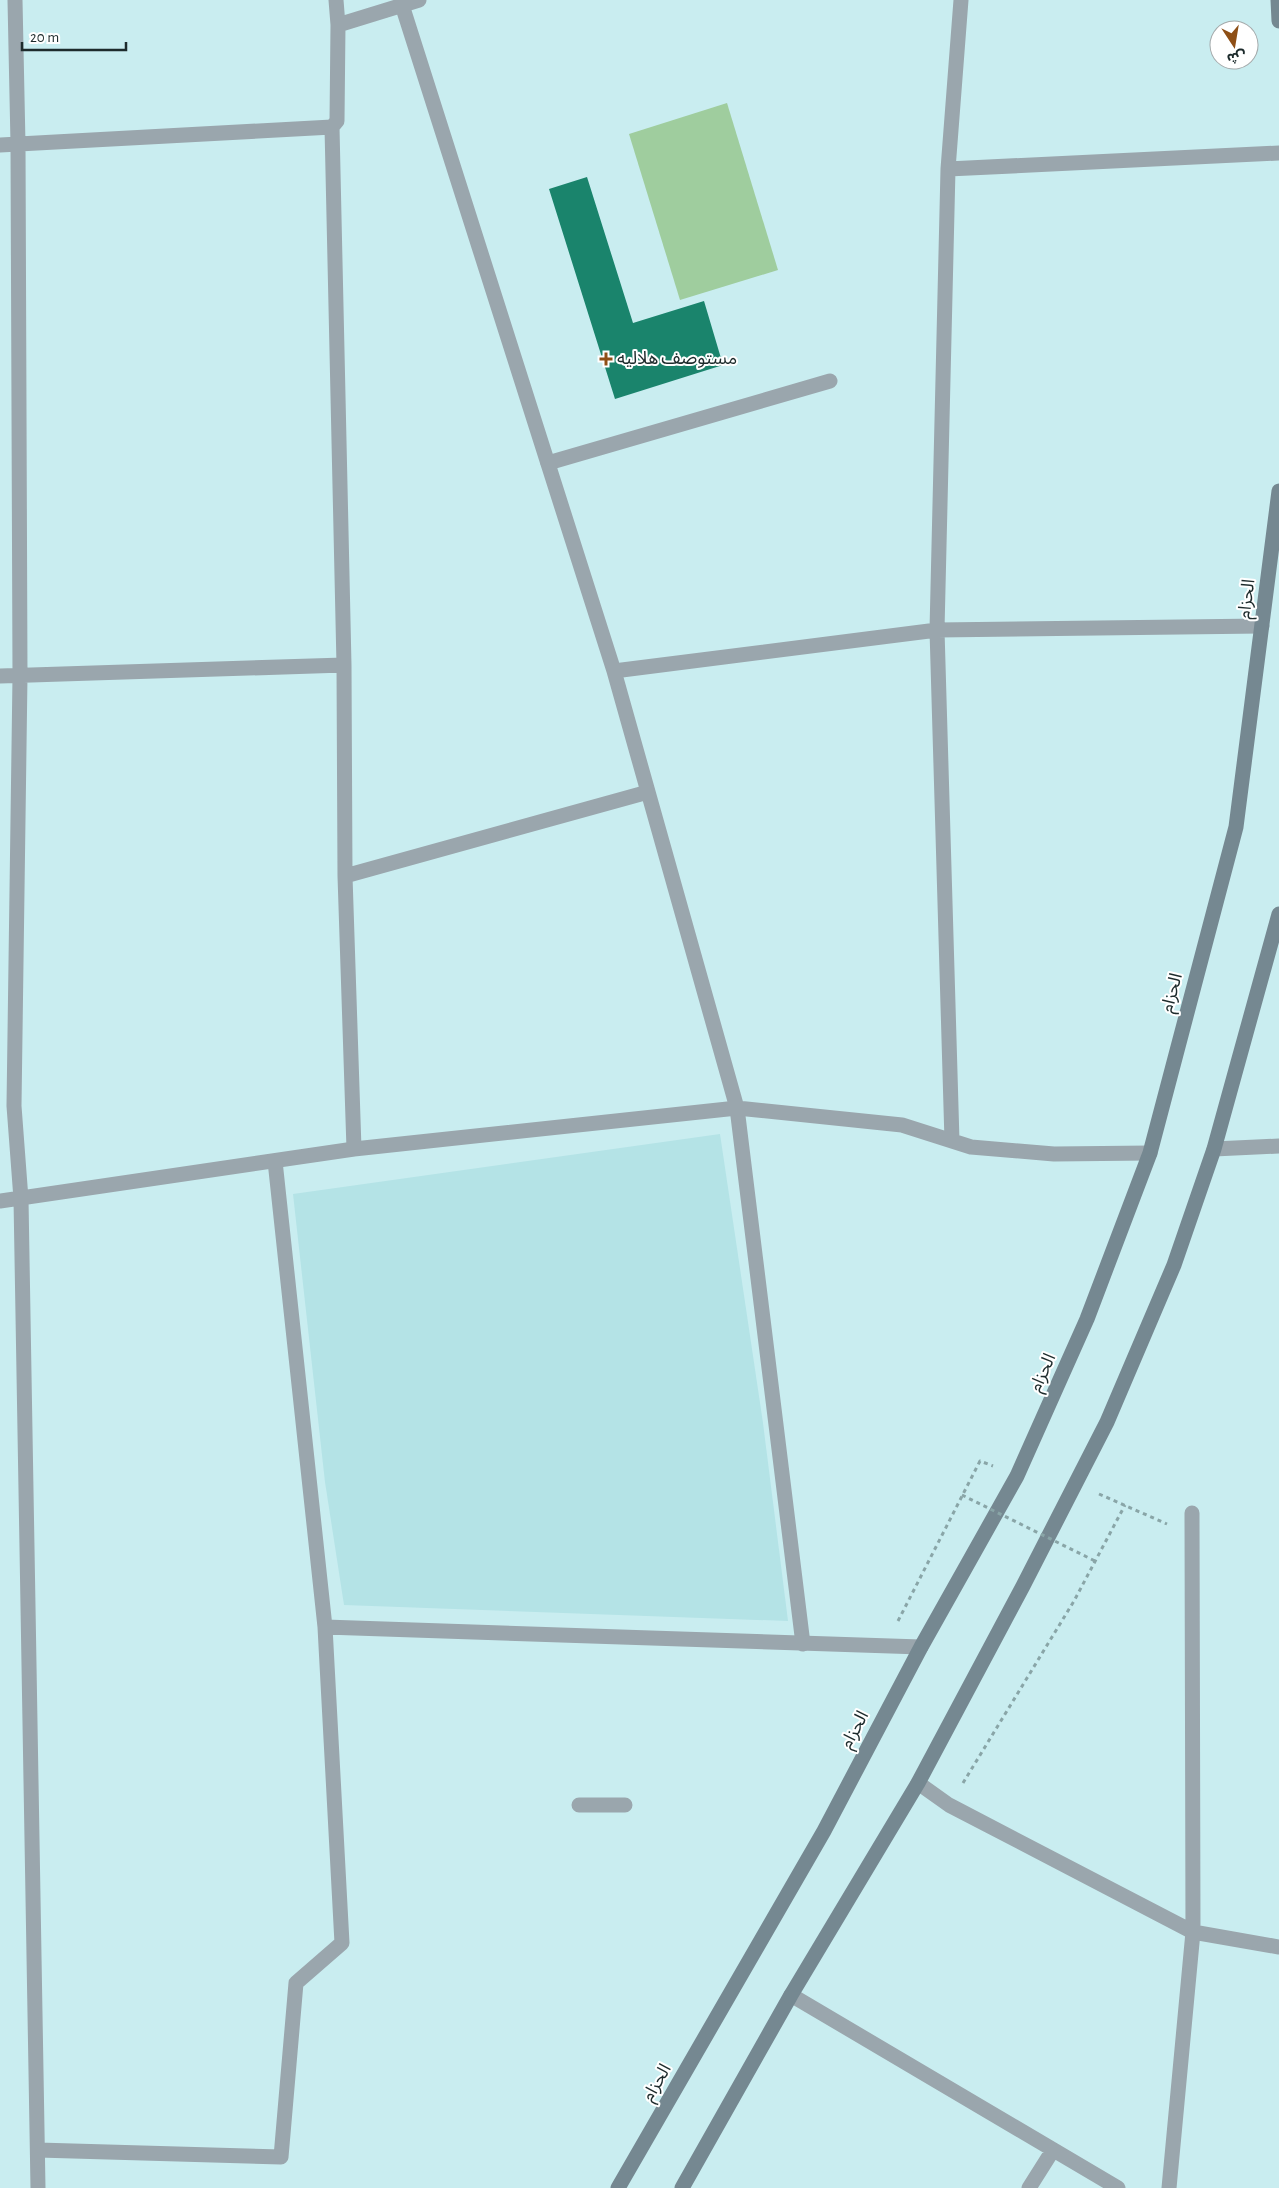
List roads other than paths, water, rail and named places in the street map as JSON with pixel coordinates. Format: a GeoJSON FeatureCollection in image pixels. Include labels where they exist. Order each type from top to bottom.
{"type":"FeatureCollection","features":[{"type":"Feature","properties":{"kind":"main road"},"geometry":{"type":"LineString","coordinates":[[1278,0],[1279,21]]}},
{"type":"Feature","properties":{"kind":"main road","name":"الحزام"},"geometry":{"type":"LineString","coordinates":[[618,2188],[824,1830],[921,1647],[1017,1476],[1087,1319],[1150,1153],[1236,827],[1279,491]]}},
{"type":"Feature","properties":{"kind":"main road"},"geometry":{"type":"LineString","coordinates":[[682,2188],[791,1995],[918,1783],[1076,1484],[1114,1405],[1174,1265],[1214,1149],[1279,914]]}},
{"type":"Feature","properties":{"kind":"street"},"geometry":{"type":"LineString","coordinates":[[14,0],[18,144],[20,676],[14,1106],[22,1199],[38,2188]]}},
{"type":"Feature","properties":{"kind":"street"},"geometry":{"type":"LineString","coordinates":[[0,145],[332,126],[337,121],[338,25],[336,0]]}},
{"type":"Feature","properties":{"kind":"street"},"geometry":{"type":"LineString","coordinates":[[338,25],[419,0]]}},
{"type":"Feature","properties":{"kind":"street"},"geometry":{"type":"LineString","coordinates":[[952,1141],[937,630],[948,169],[961,0]]}},
{"type":"Feature","properties":{"kind":"street"},"geometry":{"type":"LineString","coordinates":[[402,5],[614,671],[737,1108],[803,1644]]}},
{"type":"Feature","properties":{"kind":"street"},"geometry":{"type":"LineString","coordinates":[[332,126],[344,666],[345,876],[354,1149]]}},
{"type":"Feature","properties":{"kind":"street"},"geometry":{"type":"LineString","coordinates":[[948,169],[1279,152]]}},
{"type":"Feature","properties":{"kind":"street"},"geometry":{"type":"LineString","coordinates":[[548,463],[830,381]]}},
{"type":"Feature","properties":{"kind":"street"},"geometry":{"type":"LineString","coordinates":[[614,671],[937,630],[1262,626]]}},
{"type":"Feature","properties":{"kind":"street"},"geometry":{"type":"LineString","coordinates":[[0,676],[344,666]]}},
{"type":"Feature","properties":{"kind":"street"},"geometry":{"type":"LineString","coordinates":[[345,876],[648,792]]}},
{"type":"Feature","properties":{"kind":"street"},"geometry":{"type":"LineString","coordinates":[[0,1201],[354,1149],[737,1108],[902,1126],[970,1147],[1054,1154],[1150,1153]]}},
{"type":"Feature","properties":{"kind":"street"},"geometry":{"type":"LineString","coordinates":[[1214,1149],[1279,1146]]}},
{"type":"Feature","properties":{"kind":"street"},"geometry":{"type":"LineString","coordinates":[[38,2150],[281,2156],[296,1983],[342,1944],[324,1627],[276,1161]]}},
{"type":"Feature","properties":{"kind":"street"},"geometry":{"type":"LineString","coordinates":[[1169,2188],[1193,1932],[1192,1513]]}},
{"type":"Feature","properties":{"kind":"street"},"geometry":{"type":"LineString","coordinates":[[324,1627],[921,1647]]}},
{"type":"Feature","properties":{"kind":"street"},"geometry":{"type":"LineString","coordinates":[[918,1783],[949,1805],[1193,1932],[1279,1947]]}},
{"type":"Feature","properties":{"kind":"street"},"geometry":{"type":"LineString","coordinates":[[579,1804],[625,1805]]}},
{"type":"Feature","properties":{"kind":"street"},"geometry":{"type":"LineString","coordinates":[[791,1995],[1118,2188]]}},
{"type":"Feature","properties":{"kind":"street"},"geometry":{"type":"LineString","coordinates":[[1030,2188],[1053,2150]]}},
{"type":"Feature","properties":{"kind":"place","name":"مستوصف هلاليه"},"geometry":{"type":"Point","coordinates":[606,359]}}]}
